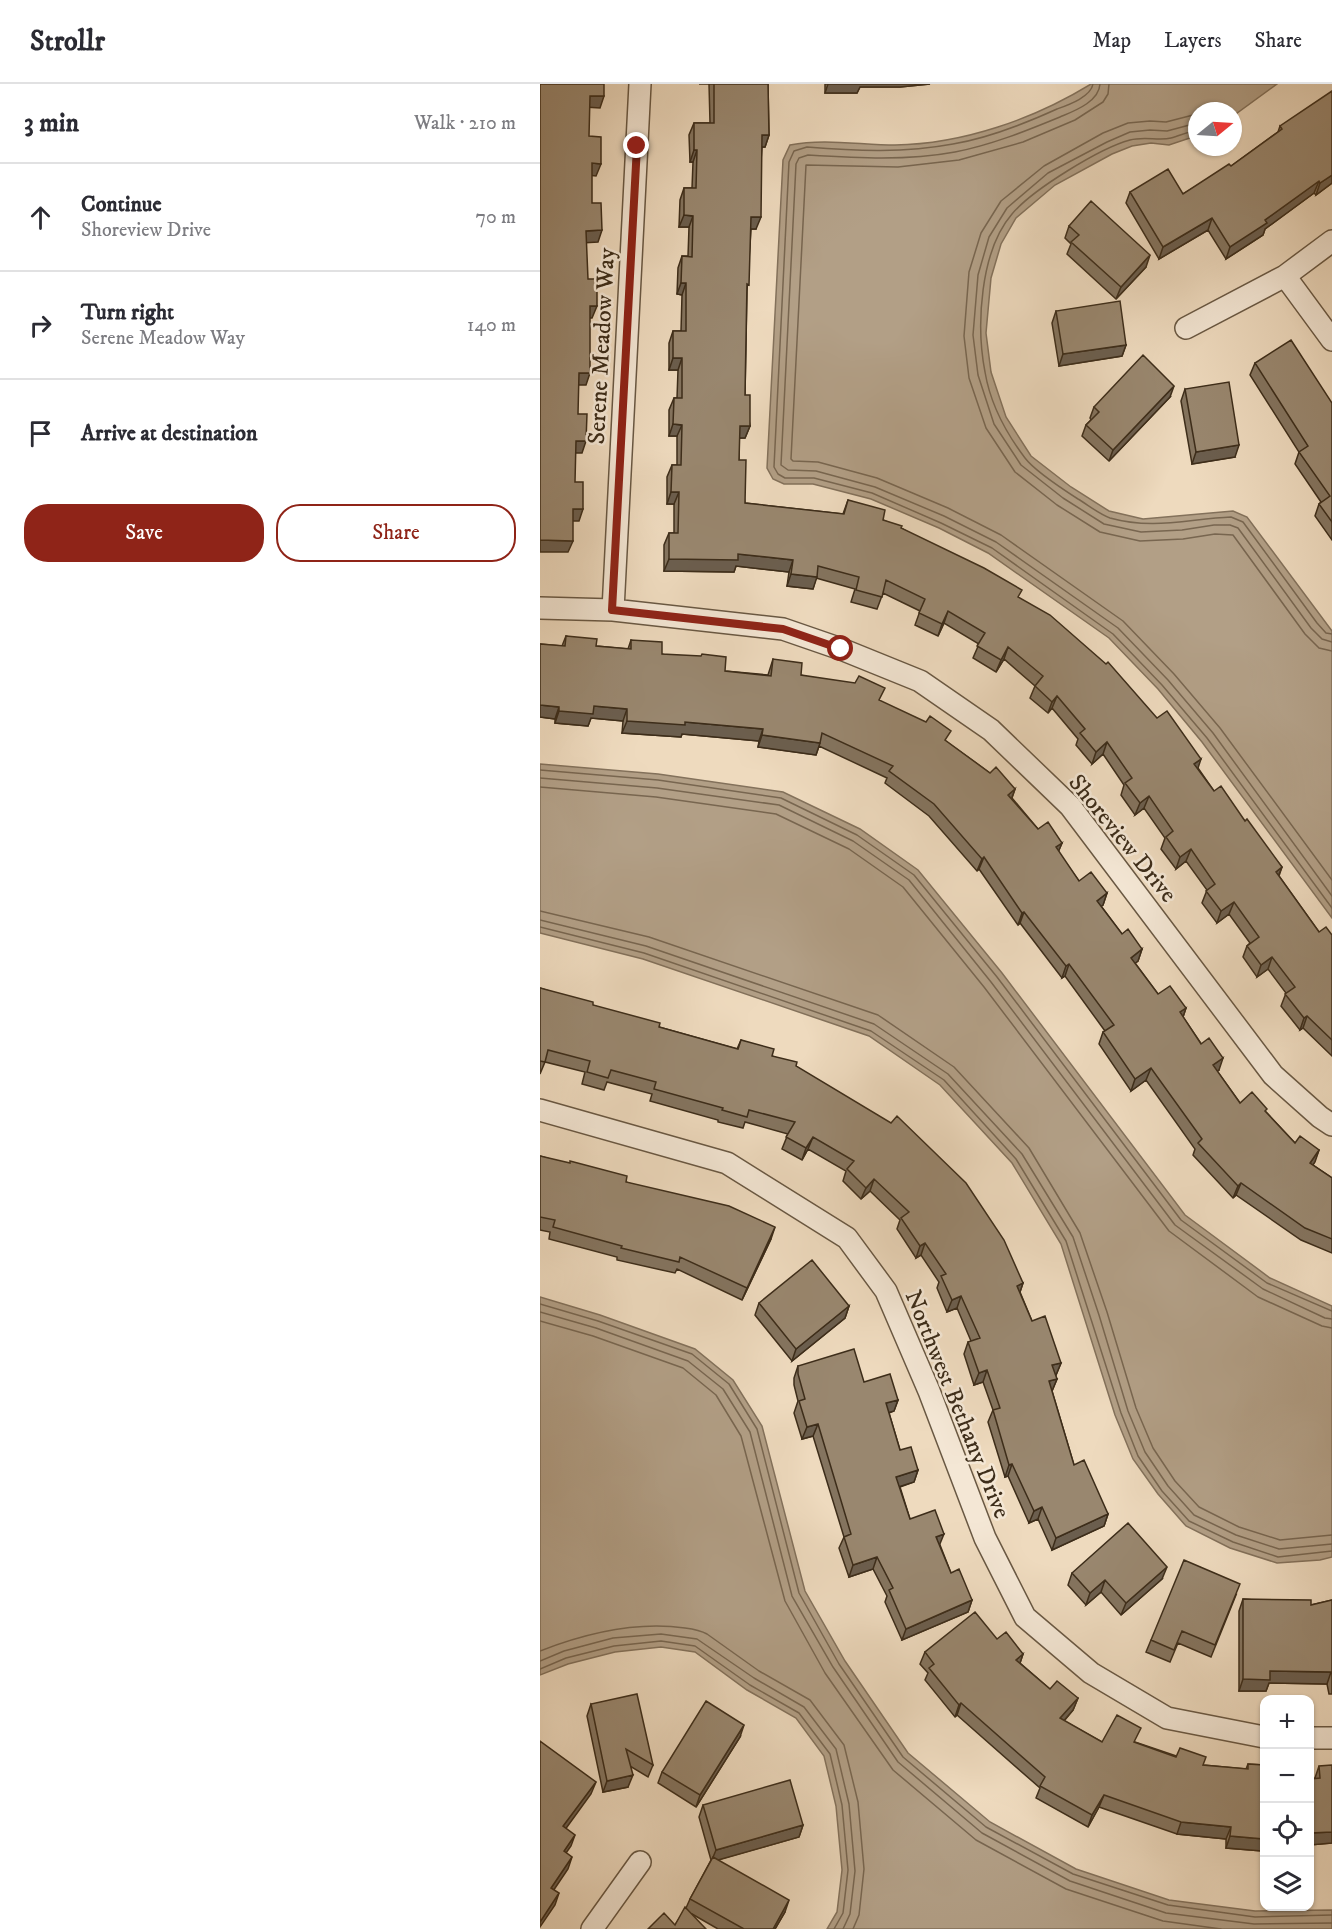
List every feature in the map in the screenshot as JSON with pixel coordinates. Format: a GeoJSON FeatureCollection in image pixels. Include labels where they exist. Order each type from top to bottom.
{"type":"FeatureCollection","features":[{"type":"Feature","properties":{"kind":"street","name":"Serene Meadow Way"},"geometry":{"type":"LineString","coordinates":[[612,610],[640,84]]}},
{"type":"Feature","properties":{"kind":"street"},"geometry":{"type":"LineString","coordinates":[[1186,328],[1285,276],[1332,241]]}},
{"type":"Feature","properties":{"kind":"street"},"geometry":{"type":"LineString","coordinates":[[1285,276],[1332,340]]}},
{"type":"Feature","properties":{"kind":"street","name":"Shoreview Drive"},"geometry":{"type":"LineString","coordinates":[[540,608],[612,610],[783,629],[841,649],[920,681],[991,730],[1070,806],[1273,1075],[1332,1125]]}},
{"type":"Feature","properties":{"kind":"street","name":"Northwest Bethany Drive"},"geometry":{"type":"LineString","coordinates":[[540,1110],[727,1163],[847,1238],[886,1291],[929,1391],[985,1538],[1025,1617],[1090,1673],[1167,1718],[1260,1736]]}},
{"type":"Feature","properties":{"kind":"street"},"geometry":{"type":"LineString","coordinates":[[1314,1738],[1332,1738]]}},
{"type":"Feature","properties":{"kind":"street"},"geometry":{"type":"LineString","coordinates":[[592,1929],[640,1862]]}},
{"type":"Feature","properties":{"kind":"water"},"geometry":{"type":"Polygon","coordinates":[[[1091,84],[1277,84],[1242,109],[1242,102],[1188,102],[1188,139],[1169,145],[1151,143],[1132,146],[1112,154],[1055,185],[1016,218],[1001,244],[991,278],[986,333],[991,372],[1006,417],[1031,456],[1071,487],[1109,511],[1143,519],[1233,511],[1247,517],[1332,631],[1332,918],[1202,742],[1158,689],[1109,638],[988,553],[939,528],[871,499],[813,484],[784,484],[773,479],[767,468],[783,160],[790,145],[829,142],[895,145],[946,140],[997,127],[1069,97],[1091,84]]]}},
{"type":"Feature","properties":{"kind":"water"},"geometry":{"type":"Polygon","coordinates":[[[540,764],[658,774],[783,792],[860,829],[918,870],[1002,973],[1185,1215],[1270,1278],[1332,1306],[1332,1557],[1277,1563],[1230,1548],[1186,1526],[1158,1494],[1133,1459],[1115,1415],[1061,1244],[1012,1163],[940,1085],[869,1036],[643,959],[540,933],[540,764]]]}},
{"type":"Feature","properties":{"kind":"water"},"geometry":{"type":"Polygon","coordinates":[[[540,1297],[600,1315],[695,1349],[733,1380],[762,1426],[805,1591],[845,1661],[908,1753],[990,1822],[1076,1869],[1169,1900],[1255,1911],[1332,1910],[1332,1929],[827,1929],[837,1912],[842,1870],[836,1806],[824,1756],[796,1718],[747,1690],[695,1652],[661,1647],[615,1652],[568,1664],[540,1675],[540,1297]]]}},
{"type":"Feature","properties":{"kind":"building"},"geometry":{"type":"Polygon","coordinates":[[[540,84],[604,84],[604,96],[590,96],[589,136],[601,137],[601,164],[592,163],[592,203],[601,203],[602,230],[586,231],[588,279],[597,279],[597,306],[590,306],[590,373],[579,373],[578,414],[587,414],[586,441],[576,441],[575,482],[583,482],[583,509],[573,509],[573,541],[540,540],[540,84]]]}},
{"type":"Feature","properties":{"kind":"building"},"geometry":{"type":"Polygon","coordinates":[[[714,84],[768,84],[769,135],[762,135],[761,217],[751,217],[749,285],[747,284],[745,395],[750,395],[750,426],[740,426],[739,460],[746,460],[745,503],[844,514],[848,500],[885,510],[883,520],[902,526],[901,528],[984,568],[1022,590],[1018,597],[1050,615],[1106,664],[1108,662],[1157,718],[1167,711],[1201,759],[1194,764],[1214,791],[1221,786],[1245,821],[1247,819],[1282,867],[1276,872],[1319,932],[1326,927],[1332,935],[1332,1040],[1307,1016],[1304,1018],[1285,994],[1295,987],[1272,957],[1261,965],[1247,946],[1259,937],[1234,902],[1221,911],[1206,891],[1215,884],[1191,849],[1180,857],[1166,837],[1173,831],[1149,796],[1140,803],[1125,783],[1132,778],[1107,742],[1096,752],[1080,733],[1085,729],[1057,696],[1052,702],[1035,686],[1043,676],[1008,647],[1001,660],[977,646],[985,633],[948,611],[942,624],[919,613],[925,599],[886,580],[882,597],[856,590],[859,577],[818,566],[817,577],[791,574],[793,560],[738,554],[738,560],[669,559],[669,533],[678,533],[679,492],[671,492],[672,465],[681,465],[682,425],[673,424],[674,398],[682,398],[682,358],[673,358],[673,331],[686,331],[686,283],[681,283],[682,256],[692,257],[693,216],[684,215],[684,188],[696,188],[697,150],[694,150],[694,123],[714,123],[714,84]]]}},
{"type":"Feature","properties":{"kind":"building"},"geometry":{"type":"Polygon","coordinates":[[[1332,91],[1332,175],[1320,183],[1319,181],[1265,220],[1267,223],[1230,247],[1212,218],[1163,247],[1130,192],[1168,169],[1183,194],[1229,164],[1231,166],[1282,129],[1280,126],[1332,91]]]}},
{"type":"Feature","properties":{"kind":"building"},"geometry":{"type":"Polygon","coordinates":[[[1091,201],[1150,255],[1121,287],[1071,242],[1079,235],[1069,226],[1091,201]]]}},
{"type":"Feature","properties":{"kind":"building"},"geometry":{"type":"Polygon","coordinates":[[[1120,301],[1126,345],[1063,354],[1056,311],[1120,301]]]}},
{"type":"Feature","properties":{"kind":"building"},"geometry":{"type":"Polygon","coordinates":[[[1291,340],[1332,403],[1332,522],[1319,504],[1330,496],[1299,452],[1308,446],[1255,363],[1291,340]]]}},
{"type":"Feature","properties":{"kind":"building"},"geometry":{"type":"Polygon","coordinates":[[[1143,355],[1174,386],[1113,450],[1086,425],[1099,412],[1094,407],[1143,355]]]}},
{"type":"Feature","properties":{"kind":"building"},"geometry":{"type":"Polygon","coordinates":[[[1229,382],[1239,445],[1196,452],[1185,389],[1229,382]]]}},
{"type":"Feature","properties":{"kind":"building"},"geometry":{"type":"Polygon","coordinates":[[[566,636],[597,639],[596,646],[631,649],[631,640],[662,642],[662,654],[701,656],[702,654],[726,657],[725,671],[771,676],[773,659],[802,663],[801,675],[855,683],[859,676],[885,688],[879,700],[926,722],[930,716],[951,731],[945,740],[990,773],[996,767],[1015,789],[1008,795],[1038,829],[1048,822],[1062,843],[1056,847],[1079,881],[1091,872],[1107,893],[1097,901],[1122,934],[1128,929],[1142,949],[1131,958],[1158,994],[1170,986],[1186,1008],[1180,1012],[1201,1044],[1209,1038],[1223,1058],[1213,1065],[1240,1103],[1252,1092],[1267,1109],[1265,1111],[1295,1143],[1300,1136],[1319,1150],[1310,1163],[1332,1178],[1332,1239],[1305,1228],[1241,1183],[1238,1186],[1198,1143],[1202,1139],[1151,1068],[1135,1079],[1103,1032],[1114,1025],[1069,964],[1066,966],[1024,912],[1022,913],[984,857],[982,859],[934,804],[889,771],[893,766],[822,733],[820,743],[762,735],[763,729],[685,722],[685,725],[627,721],[627,709],[594,706],[593,714],[559,711],[559,707],[540,705],[540,644],[565,646],[566,636]]]}},
{"type":"Feature","properties":{"kind":"building"},"geometry":{"type":"Polygon","coordinates":[[[540,988],[660,1023],[659,1027],[738,1049],[741,1040],[774,1049],[772,1056],[797,1062],[796,1066],[891,1123],[897,1116],[966,1183],[1004,1240],[1023,1283],[1017,1286],[1032,1321],[1045,1316],[1061,1363],[1052,1365],[1057,1379],[1049,1381],[1074,1465],[1084,1460],[1108,1514],[1056,1538],[1042,1507],[1034,1511],[1012,1464],[1009,1465],[993,1410],[1000,1408],[987,1370],[979,1373],[968,1342],[980,1338],[961,1296],[952,1300],[941,1276],[946,1274],[925,1243],[920,1246],[901,1218],[909,1212],[874,1179],[866,1188],[847,1169],[854,1161],[813,1137],[806,1148],[786,1137],[795,1122],[749,1110],[747,1117],[722,1110],[723,1108],[654,1089],[656,1082],[611,1070],[608,1078],[587,1072],[590,1061],[548,1050],[545,1062],[540,1061],[540,988]]]}},
{"type":"Feature","properties":{"kind":"building"},"geometry":{"type":"Polygon","coordinates":[[[540,1156],[570,1163],[570,1161],[627,1176],[626,1182],[729,1206],[775,1227],[747,1288],[680,1257],[679,1262],[621,1248],[622,1246],[553,1227],[555,1220],[540,1217],[540,1156]]]}},
{"type":"Feature","properties":{"kind":"building"},"geometry":{"type":"Polygon","coordinates":[[[812,1260],[849,1306],[796,1349],[759,1303],[812,1260]]]}},
{"type":"Feature","properties":{"kind":"building"},"geometry":{"type":"Polygon","coordinates":[[[854,1349],[864,1382],[890,1374],[898,1400],[886,1403],[900,1450],[911,1447],[918,1470],[896,1477],[910,1519],[935,1510],[944,1534],[936,1537],[951,1573],[959,1569],[972,1600],[906,1629],[889,1590],[893,1588],[877,1557],[853,1565],[844,1537],[851,1534],[818,1424],[807,1427],[799,1401],[805,1399],[798,1366],[854,1349]]]}},
{"type":"Feature","properties":{"kind":"building"},"geometry":{"type":"Polygon","coordinates":[[[1128,1523],[1167,1567],[1126,1603],[1105,1580],[1090,1593],[1072,1573],[1128,1523]]]}},
{"type":"Feature","properties":{"kind":"building"},"geometry":{"type":"Polygon","coordinates":[[[1184,1560],[1240,1584],[1215,1645],[1182,1631],[1174,1650],[1151,1640],[1184,1560]]]}},
{"type":"Feature","properties":{"kind":"building"},"geometry":{"type":"Polygon","coordinates":[[[1243,1599],[1311,1600],[1311,1605],[1332,1600],[1332,1674],[1331,1672],[1270,1671],[1270,1680],[1243,1679],[1243,1599]]]}},
{"type":"Feature","properties":{"kind":"building"},"geometry":{"type":"Polygon","coordinates":[[[975,1612],[997,1639],[1006,1632],[1023,1654],[1016,1660],[1050,1689],[1057,1681],[1078,1698],[1060,1718],[1102,1742],[1117,1715],[1141,1728],[1134,1742],[1176,1757],[1180,1748],[1206,1757],[1203,1765],[1248,1769],[1248,1764],[1260,1765],[1260,1839],[1230,1836],[1231,1827],[1181,1822],[1104,1795],[1092,1815],[1040,1786],[1045,1777],[961,1703],[959,1705],[929,1668],[934,1664],[925,1652],[975,1612]]]}},
{"type":"Feature","properties":{"kind":"building"},"geometry":{"type":"Polygon","coordinates":[[[637,1694],[653,1765],[626,1749],[633,1775],[607,1781],[591,1704],[637,1694]]]}},
{"type":"Feature","properties":{"kind":"building"},"geometry":{"type":"Polygon","coordinates":[[[706,1701],[744,1725],[700,1795],[662,1772],[706,1701]]]}},
{"type":"Feature","properties":{"kind":"building"},"geometry":{"type":"Polygon","coordinates":[[[540,1741],[596,1782],[563,1826],[575,1835],[564,1851],[572,1857],[551,1888],[559,1893],[540,1922],[540,1741]]]}},
{"type":"Feature","properties":{"kind":"building"},"geometry":{"type":"Polygon","coordinates":[[[1332,1765],[1332,1832],[1314,1833],[1314,1779],[1320,1778],[1319,1766],[1332,1765]]]}},
{"type":"Feature","properties":{"kind":"building"},"geometry":{"type":"Polygon","coordinates":[[[790,1780],[803,1825],[716,1850],[703,1805],[790,1780]]]}},
{"type":"Feature","properties":{"kind":"building"},"geometry":{"type":"Polygon","coordinates":[[[713,1857],[789,1900],[773,1929],[744,1929],[690,1899],[713,1857]]]}},
{"type":"Feature","properties":{"kind":"building"},"geometry":{"type":"Polygon","coordinates":[[[685,1907],[706,1929],[648,1929],[664,1913],[675,1925],[685,1907]]]}},
{"type":"Feature","properties":{"kind":"route"},"geometry":{"type":"LineString","coordinates":[[637,146],[612,610],[783,629],[841,649]]}}]}
